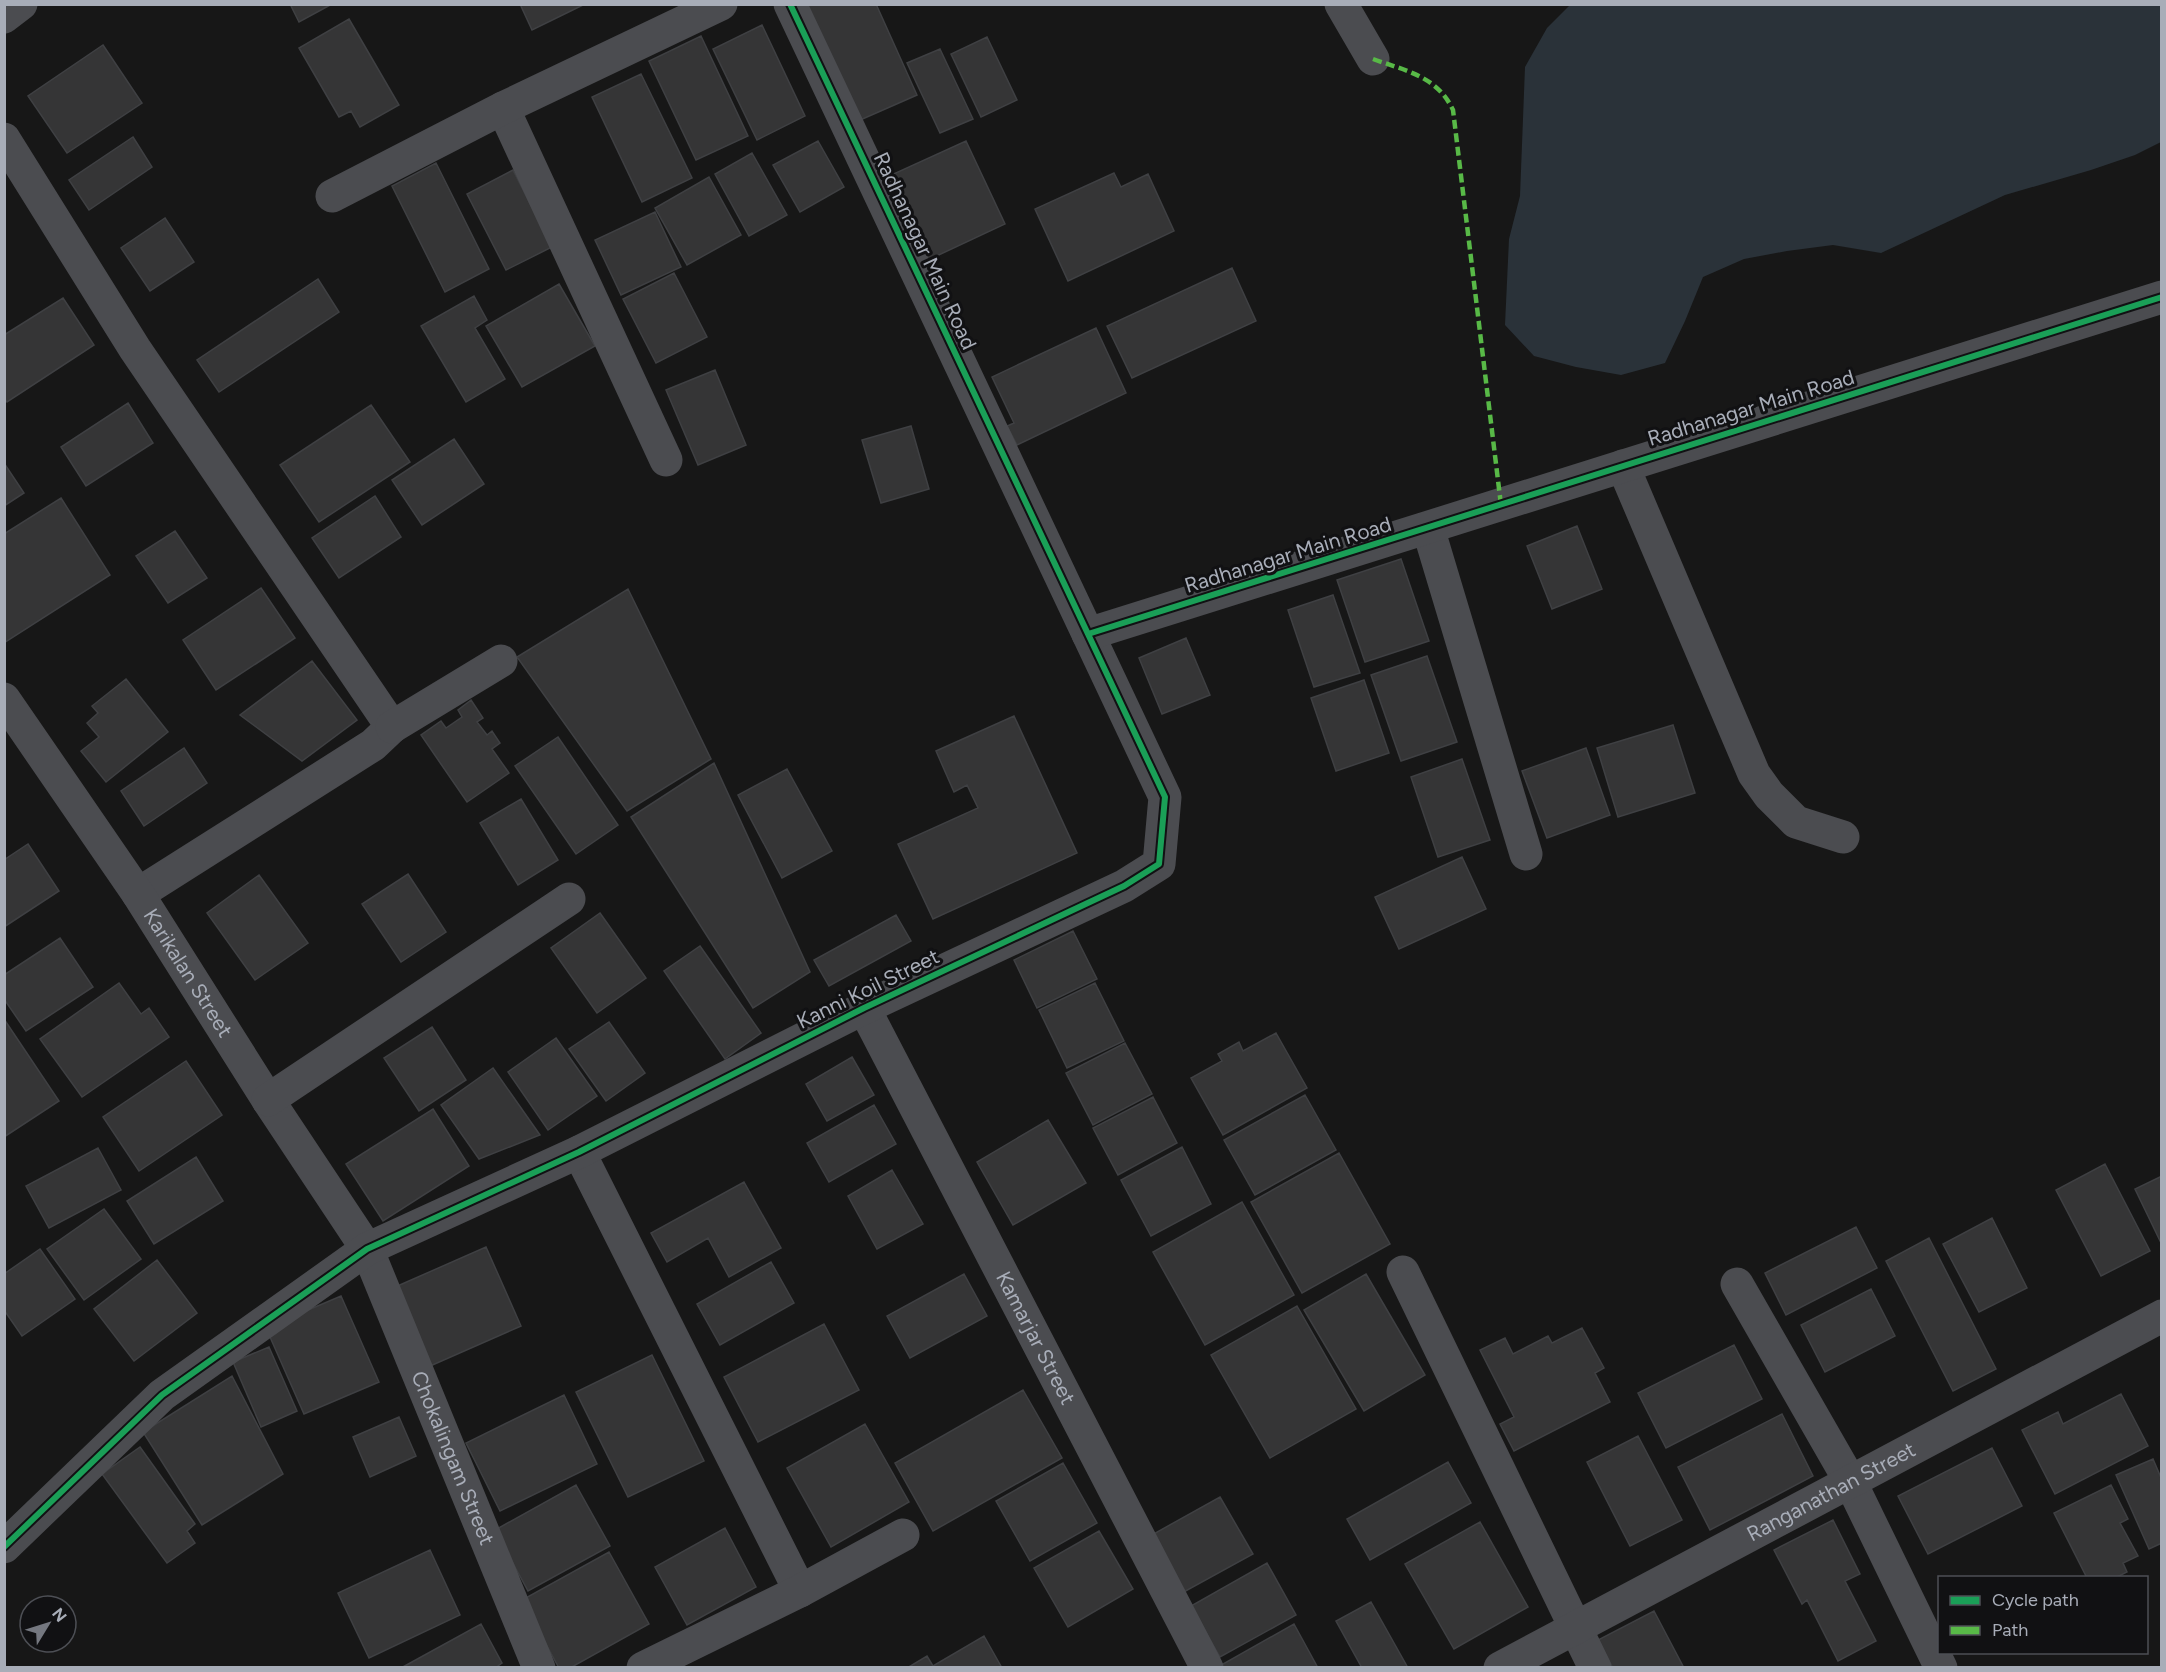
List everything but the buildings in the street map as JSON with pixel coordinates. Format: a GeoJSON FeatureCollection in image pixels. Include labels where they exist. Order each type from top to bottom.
{"type":"FeatureCollection","features":[{"type":"Feature","properties":{"kind":"street"},"geometry":{"type":"LineString","coordinates":[[4,17],[21,4]]}},
{"type":"Feature","properties":{"kind":"street"},"geometry":{"type":"LineString","coordinates":[[332,196],[503,108],[721,4]]}},
{"type":"Feature","properties":{"kind":"street","name":"Radhanagar Main Road"},"geometry":{"type":"LineString","coordinates":[[790,4],[1088,634],[2162,297]]}},
{"type":"Feature","properties":{"kind":"street"},"geometry":{"type":"LineString","coordinates":[[1341,4],[1373,59]]}},
{"type":"Feature","properties":{"kind":"street"},"geometry":{"type":"LineString","coordinates":[[503,108],[666,460]]}},
{"type":"Feature","properties":{"kind":"street"},"geometry":{"type":"LineString","coordinates":[[4,139],[135,349],[392,727]]}},
{"type":"Feature","properties":{"kind":"street"},"geometry":{"type":"LineString","coordinates":[[1623,466],[1754,774],[1769,795],[1796,822],[1843,837]]}},
{"type":"Feature","properties":{"kind":"street"},"geometry":{"type":"LineString","coordinates":[[1428,528],[1526,854]]}},
{"type":"Feature","properties":{"kind":"street","name":"Kanni Koil Street"},"geometry":{"type":"LineString","coordinates":[[4,1547],[162,1395],[367,1249],[579,1152],[864,1008],[1124,886],[1159,864],[1165,797],[1088,634]]}},
{"type":"Feature","properties":{"kind":"street"},"geometry":{"type":"LineString","coordinates":[[138,894],[373,745],[392,727],[501,661]]}},
{"type":"Feature","properties":{"kind":"street","name":"Karikalan Street"},"geometry":{"type":"LineString","coordinates":[[4,699],[138,894],[268,1100],[367,1249]]}},
{"type":"Feature","properties":{"kind":"street"},"geometry":{"type":"LineString","coordinates":[[268,1100],[568,899]]}},
{"type":"Feature","properties":{"kind":"street","name":"Kamarjar Street"},"geometry":{"type":"LineString","coordinates":[[864,1008],[1207,1668]]}},
{"type":"Feature","properties":{"kind":"street"},"geometry":{"type":"LineString","coordinates":[[579,1152],[800,1591]]}},
{"type":"Feature","properties":{"kind":"street","name":"Chokalingam Street"},"geometry":{"type":"LineString","coordinates":[[367,1249],[539,1668]]}},
{"type":"Feature","properties":{"kind":"street"},"geometry":{"type":"LineString","coordinates":[[1403,1272],[1595,1668]]}},
{"type":"Feature","properties":{"kind":"street"},"geometry":{"type":"LineString","coordinates":[[1737,1284],[1850,1481],[1941,1668]]}},
{"type":"Feature","properties":{"kind":"street","name":"Ranganathan Street"},"geometry":{"type":"LineString","coordinates":[[1500,1668],[2162,1316]]}},
{"type":"Feature","properties":{"kind":"street"},"geometry":{"type":"LineString","coordinates":[[643,1668],[800,1591],[903,1535]]}},
{"type":"Feature","properties":{"kind":"shaded area"},"geometry":{"type":"Polygon","coordinates":[[[1571,4],[2161,5],[2161,142],[2135,155],[2091,170],[2005,195],[1881,253],[1833,245],[1744,259],[1703,277],[1665,363],[1621,375],[1576,367],[1534,356],[1505,325],[1509,239],[1520,196],[1525,67],[1547,28],[1571,4]]]}},
{"type":"Feature","properties":{"kind":"marked path"},"geometry":{"type":"LineString","coordinates":[[1373,59],[1409,71],[1429,82],[1438,89],[1453,110],[1501,505]]}},
{"type":"Feature","properties":{"kind":"cycle path"},"geometry":{"type":"LineString","coordinates":[[790,4],[1088,634],[2162,297]]}},
{"type":"Feature","properties":{"kind":"cycle path"},"geometry":{"type":"LineString","coordinates":[[4,1547],[162,1395],[367,1249],[579,1152],[864,1008],[1124,886],[1159,864],[1165,797],[1088,634]]}}]}
